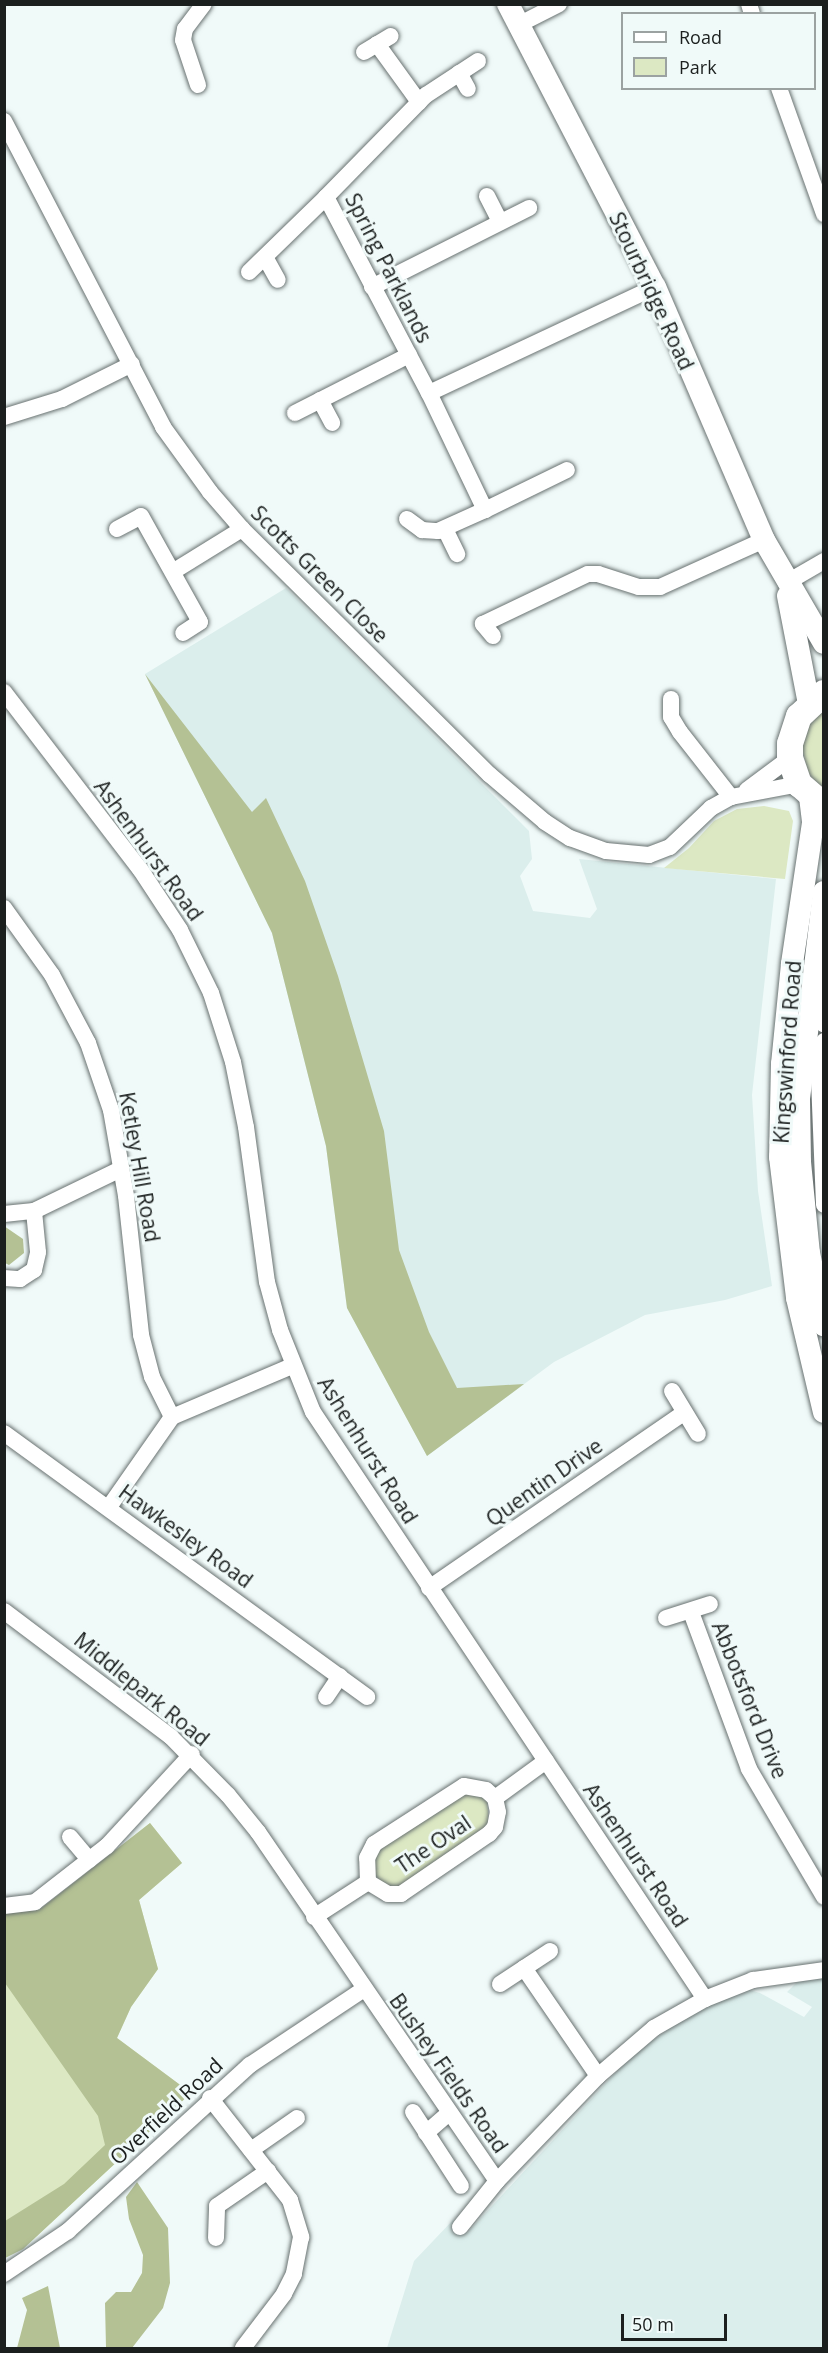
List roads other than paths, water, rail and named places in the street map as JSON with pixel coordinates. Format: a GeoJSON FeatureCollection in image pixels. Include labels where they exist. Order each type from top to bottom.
{"type":"FeatureCollection","features":[{"type":"Feature","properties":{"kind":"highway"},"geometry":{"type":"LineString","coordinates":[[811,796],[790,758],[793,729],[816,698]]}},
{"type":"Feature","properties":{"kind":"main road","name":"Stourbridge Road"},"geometry":{"type":"LineString","coordinates":[[508,4],[655,287],[764,540],[786,583],[824,643]]}},
{"type":"Feature","properties":{"kind":"main road","name":"Stourbridge Road"},"geometry":{"type":"LineString","coordinates":[[786,583],[816,698]]}},
{"type":"Feature","properties":{"kind":"main road","name":"Kingswinford Road"},"geometry":{"type":"LineString","coordinates":[[811,796],[813,823],[792,964],[782,1064],[780,1157],[797,1298],[824,1412]]}},
{"type":"Feature","properties":{"kind":"main road","name":"Kingswinford Road"},"geometry":{"type":"LineString","coordinates":[[824,892],[799,1099],[815,1161],[809,1253],[824,1325]]}},
{"type":"Feature","properties":{"kind":"street"},"geometry":{"type":"LineString","coordinates":[[198,85],[183,40],[185,29],[204,4]]}},
{"type":"Feature","properties":{"kind":"street"},"geometry":{"type":"LineString","coordinates":[[518,25],[559,4]]}},
{"type":"Feature","properties":{"kind":"street"},"geometry":{"type":"LineString","coordinates":[[377,44],[419,102]]}},
{"type":"Feature","properties":{"kind":"street","name":"Spring Parklands"},"geometry":{"type":"LineString","coordinates":[[478,61],[419,102],[326,197],[429,393],[485,510]]}},
{"type":"Feature","properties":{"kind":"street"},"geometry":{"type":"LineString","coordinates":[[459,73],[468,89]]}},
{"type":"Feature","properties":{"kind":"street"},"geometry":{"type":"LineString","coordinates":[[780,90],[824,214]]}},
{"type":"Feature","properties":{"kind":"street","name":"Scotts Green Close"},"geometry":{"type":"LineString","coordinates":[[4,121],[132,363],[163,427],[242,529],[490,775],[545,822],[570,838],[606,851],[661,853],[711,808],[738,795],[790,758]]}},
{"type":"Feature","properties":{"kind":"street"},"geometry":{"type":"LineString","coordinates":[[487,196],[500,222]]}},
{"type":"Feature","properties":{"kind":"street"},"geometry":{"type":"LineString","coordinates":[[249,272],[326,197]]}},
{"type":"Feature","properties":{"kind":"street"},"geometry":{"type":"LineString","coordinates":[[372,287],[529,208]]}},
{"type":"Feature","properties":{"kind":"street"},"geometry":{"type":"LineString","coordinates":[[266,257],[278,280]]}},
{"type":"Feature","properties":{"kind":"street"},"geometry":{"type":"LineString","coordinates":[[429,393],[655,287]]}},
{"type":"Feature","properties":{"kind":"street"},"geometry":{"type":"LineString","coordinates":[[295,413],[409,355]]}},
{"type":"Feature","properties":{"kind":"street"},"geometry":{"type":"LineString","coordinates":[[4,417],[62,399],[132,363]]}},
{"type":"Feature","properties":{"kind":"street"},"geometry":{"type":"LineString","coordinates":[[320,400],[332,423]]}},
{"type":"Feature","properties":{"kind":"street"},"geometry":{"type":"LineString","coordinates":[[408,519],[422,530],[445,529],[567,470]]}},
{"type":"Feature","properties":{"kind":"street"},"geometry":{"type":"LineString","coordinates":[[117,529],[141,516],[174,571],[200,622],[183,633]]}},
{"type":"Feature","properties":{"kind":"street"},"geometry":{"type":"LineString","coordinates":[[174,571],[242,529]]}},
{"type":"Feature","properties":{"kind":"street"},"geometry":{"type":"LineString","coordinates":[[445,529],[457,554]]}},
{"type":"Feature","properties":{"kind":"street"},"geometry":{"type":"LineString","coordinates":[[493,636],[483,624],[588,574],[598,573],[639,588],[660,587],[764,540]]}},
{"type":"Feature","properties":{"kind":"street"},"geometry":{"type":"LineString","coordinates":[[786,583],[824,561]]}},
{"type":"Feature","properties":{"kind":"street","name":"Ashenhurst Road"},"geometry":{"type":"LineString","coordinates":[[4,692],[11,718],[140,869],[180,930],[211,993],[233,1062],[267,1282],[292,1366],[323,1429],[705,1999]]}},
{"type":"Feature","properties":{"kind":"street"},"geometry":{"type":"LineString","coordinates":[[671,699],[669,708],[675,725],[738,795]]}},
{"type":"Feature","properties":{"kind":"street","name":"Scotts Green Close"},"geometry":{"type":"LineString","coordinates":[[738,795],[811,796]]}},
{"type":"Feature","properties":{"kind":"street","name":"Ketley Hill Road"},"geometry":{"type":"LineString","coordinates":[[4,908],[52,975],[88,1043],[111,1110],[121,1169],[141,1335],[152,1377],[172,1418]]}},
{"type":"Feature","properties":{"kind":"street","name":"Kingswinford Road"},"geometry":{"type":"LineString","coordinates":[[813,970],[824,1024]]}},
{"type":"Feature","properties":{"kind":"street","name":"Kingswinford Road"},"geometry":{"type":"LineString","coordinates":[[824,1041],[819,1080],[815,1161],[824,1205]]}},
{"type":"Feature","properties":{"kind":"street"},"geometry":{"type":"LineString","coordinates":[[4,1214],[34,1211],[121,1169]]}},
{"type":"Feature","properties":{"kind":"street"},"geometry":{"type":"LineString","coordinates":[[4,1278],[20,1279],[34,1270],[38,1252],[34,1211]]}},
{"type":"Feature","properties":{"kind":"street"},"geometry":{"type":"LineString","coordinates":[[109,1507],[172,1418],[292,1366]]}},
{"type":"Feature","properties":{"kind":"street"},"geometry":{"type":"LineString","coordinates":[[672,1391],[698,1434]]}},
{"type":"Feature","properties":{"kind":"street","name":"Quentin Drive"},"geometry":{"type":"LineString","coordinates":[[429,1588],[684,1413]]}},
{"type":"Feature","properties":{"kind":"street","name":"Hawkesley Road"},"geometry":{"type":"LineString","coordinates":[[4,1433],[109,1507],[367,1697]]}},
{"type":"Feature","properties":{"kind":"street","name":"Abbotsford Drive"},"geometry":{"type":"LineString","coordinates":[[666,1618],[691,1612],[710,1604]]}},
{"type":"Feature","properties":{"kind":"street","name":"Middlepark Road"},"geometry":{"type":"LineString","coordinates":[[4,1611],[192,1754],[258,1832],[364,1989]]}},
{"type":"Feature","properties":{"kind":"street","name":"Abbotsford Drive"},"geometry":{"type":"LineString","coordinates":[[691,1612],[749,1769],[824,1897]]}},
{"type":"Feature","properties":{"kind":"street"},"geometry":{"type":"LineString","coordinates":[[326,1697],[340,1676]]}},
{"type":"Feature","properties":{"kind":"street"},"geometry":{"type":"LineString","coordinates":[[4,1906],[35,1902],[89,1860],[164,1789],[192,1754]]}},
{"type":"Feature","properties":{"kind":"street"},"geometry":{"type":"LineString","coordinates":[[495,1798],[546,1761]]}},
{"type":"Feature","properties":{"kind":"street","name":"The Oval"},"geometry":{"type":"LineString","coordinates":[[464,1786],[486,1790],[495,1798],[498,1812],[495,1827],[489,1834],[401,1894],[388,1894],[368,1882],[367,1858],[374,1844],[464,1786]]}},
{"type":"Feature","properties":{"kind":"street"},"geometry":{"type":"LineString","coordinates":[[70,1837],[89,1860]]}},
{"type":"Feature","properties":{"kind":"street"},"geometry":{"type":"LineString","coordinates":[[314,1917],[368,1882]]}},
{"type":"Feature","properties":{"kind":"street"},"geometry":{"type":"LineString","coordinates":[[500,1984],[550,1951]]}},
{"type":"Feature","properties":{"kind":"street"},"geometry":{"type":"LineString","coordinates":[[524,1968],[598,2076]]}},
{"type":"Feature","properties":{"kind":"street","name":"Bushey Fields Road"},"geometry":{"type":"LineString","coordinates":[[460,2227],[497,2181],[598,2076],[654,2028],[705,1999],[753,1980],[824,1970]]}},
{"type":"Feature","properties":{"kind":"street","name":"Bushey Fields Road"},"geometry":{"type":"LineString","coordinates":[[364,1989],[497,2181]]}},
{"type":"Feature","properties":{"kind":"street","name":"Overfield Road"},"geometry":{"type":"LineString","coordinates":[[4,2274],[68,2231],[210,2098],[290,2036],[364,1989]]}},
{"type":"Feature","properties":{"kind":"street"},"geometry":{"type":"LineString","coordinates":[[210,2098],[268,2171],[297,2215],[301,2237],[298,2255],[284,2294],[243,2349]]}},
{"type":"Feature","properties":{"kind":"street"},"geometry":{"type":"LineString","coordinates":[[413,2112],[461,2186]]}},
{"type":"Feature","properties":{"kind":"street"},"geometry":{"type":"LineString","coordinates":[[426,2133],[449,2113]]}},
{"type":"Feature","properties":{"kind":"street"},"geometry":{"type":"LineString","coordinates":[[251,2150],[297,2118]]}},
{"type":"Feature","properties":{"kind":"street"},"geometry":{"type":"LineString","coordinates":[[216,2238],[217,2206],[268,2171]]}}]}
